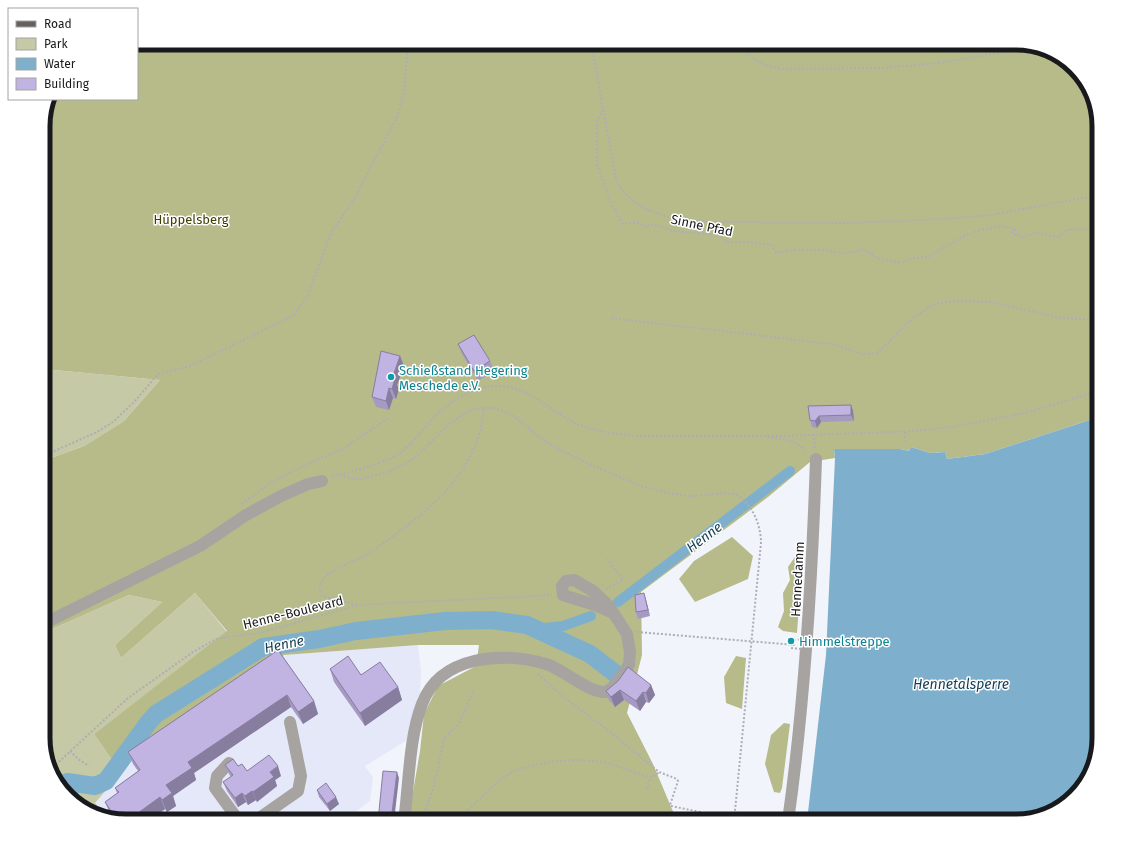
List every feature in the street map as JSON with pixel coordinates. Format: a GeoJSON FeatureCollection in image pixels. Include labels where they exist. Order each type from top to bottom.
{"type":"FeatureCollection","features":[{"type":"Feature","properties":{"kind":"street","name":"Hennedamm"},"geometry":{"type":"LineString","coordinates":[[789,814],[808,640],[813,545],[811,459]]}},
{"type":"Feature","properties":{"kind":"street"},"geometry":{"type":"LineString","coordinates":[[50,621],[200,546],[246,515],[281,496],[308,484],[322,480]]}},
{"type":"Feature","properties":{"kind":"street"},"geometry":{"type":"LineString","coordinates":[[405,814],[411,761],[422,704],[426,694],[438,680],[455,668],[479,659],[508,658],[527,660],[552,666],[600,691],[606,692],[613,687],[627,670],[630,658],[629,642],[623,628],[609,606],[600,597],[574,580],[563,584],[563,594],[613,613]]}},
{"type":"Feature","properties":{"kind":"street"},"geometry":{"type":"LineString","coordinates":[[265,814],[298,791],[301,776],[290,722]]}},
{"type":"Feature","properties":{"kind":"street"},"geometry":{"type":"LineString","coordinates":[[229,763],[216,776],[215,788],[233,814]]}},
{"type":"Feature","properties":{"kind":"path"},"geometry":{"type":"LineString","coordinates":[[50,453],[95,433],[113,422],[135,401],[158,374],[197,363],[294,315],[308,295],[332,231],[354,199],[397,116],[404,92],[407,50]]}},
{"type":"Feature","properties":{"kind":"path","name":"Sinne Pfad"},"geometry":{"type":"LineString","coordinates":[[592,50],[604,110],[598,121],[597,165],[612,206],[623,224],[637,222],[646,227],[651,224],[663,226],[672,231],[718,235],[727,242],[746,242],[772,245],[776,253],[790,250],[817,250],[853,254],[864,249],[877,258],[900,264],[912,258],[928,257],[962,237],[980,230],[1003,226],[1017,230],[1010,232],[1022,237],[1038,233],[1058,237],[1066,230],[1092,228]]}},
{"type":"Feature","properties":{"kind":"path"},"geometry":{"type":"LineString","coordinates":[[745,50],[750,56],[762,64],[782,69],[891,68],[947,62],[1017,50]]}},
{"type":"Feature","properties":{"kind":"path"},"geometry":{"type":"LineString","coordinates":[[604,110],[616,180],[622,191],[637,205],[686,220],[708,222],[847,223],[948,219],[991,215],[1092,196]]}},
{"type":"Feature","properties":{"kind":"path"},"geometry":{"type":"LineString","coordinates":[[611,318],[832,344],[853,352],[870,354],[878,353],[905,325],[932,305],[952,301],[990,302],[1061,318],[1092,320]]}},
{"type":"Feature","properties":{"kind":"path"},"geometry":{"type":"LineString","coordinates":[[322,480],[396,455],[407,448],[432,420],[455,400],[470,392],[489,386],[503,386],[522,390],[575,422],[596,430],[635,436],[762,436],[905,432],[981,422],[1025,413],[1092,394]]}},
{"type":"Feature","properties":{"kind":"path"},"geometry":{"type":"LineString","coordinates":[[358,605],[322,596],[319,589],[322,580],[329,574],[364,556],[397,533],[424,513],[453,484],[463,471],[479,436],[484,408]]}},
{"type":"Feature","properties":{"kind":"path"},"geometry":{"type":"LineString","coordinates":[[340,475],[354,479],[361,479],[400,467],[413,458],[453,421],[469,411],[484,408],[506,411],[541,438],[561,450],[644,487],[690,496],[730,494],[737,496],[743,501],[751,510],[760,525],[761,543],[735,814]]}},
{"type":"Feature","properties":{"kind":"path"},"geometry":{"type":"LineString","coordinates":[[239,506],[270,483],[309,463],[343,449],[388,418]]}},
{"type":"Feature","properties":{"kind":"path"},"geometry":{"type":"LineString","coordinates":[[905,432],[905,441]]}},
{"type":"Feature","properties":{"kind":"path"},"geometry":{"type":"LineString","coordinates":[[811,459],[814,434]]}},
{"type":"Feature","properties":{"kind":"path"},"geometry":{"type":"LineString","coordinates":[[762,436],[797,443],[804,448],[811,459]]}},
{"type":"Feature","properties":{"kind":"path"},"geometry":{"type":"LineString","coordinates":[[600,597],[606,592],[604,590],[623,580],[607,559]]}},
{"type":"Feature","properties":{"kind":"path","name":"Henne-Boulevard"},"geometry":{"type":"LineString","coordinates":[[55,765],[128,698],[208,643],[228,636],[263,632],[358,605],[563,594]]}},
{"type":"Feature","properties":{"kind":"path"},"geometry":{"type":"LineString","coordinates":[[634,632],[800,646]]}},
{"type":"Feature","properties":{"kind":"path"},"geometry":{"type":"LineString","coordinates":[[801,649],[791,648],[791,641],[802,640]]}},
{"type":"Feature","properties":{"kind":"path"},"geometry":{"type":"LineString","coordinates":[[527,660],[529,667],[566,699],[604,727],[659,772],[677,780],[670,804],[671,806],[698,811],[700,814]]}},
{"type":"Feature","properties":{"kind":"path"},"geometry":{"type":"LineString","coordinates":[[424,814],[434,787],[444,738],[459,724],[473,692]]}},
{"type":"Feature","properties":{"kind":"path"},"geometry":{"type":"LineString","coordinates":[[70,750],[78,759],[89,766]]}},
{"type":"Feature","properties":{"kind":"path"},"geometry":{"type":"LineString","coordinates":[[463,814],[498,781],[521,768],[551,763],[593,762],[619,766],[650,778]]}},
{"type":"Feature","properties":{"kind":"path"},"geometry":{"type":"LineString","coordinates":[[647,789],[650,778],[659,772]]}},
{"type":"Feature","properties":{"kind":"shaded area"},"geometry":{"type":"Polygon","coordinates":[[[418,645],[421,671],[420,693],[412,717],[409,739],[365,766],[373,777],[370,801],[352,814],[121,814],[111,813],[93,806],[131,760],[284,655],[418,645]]]}},
{"type":"Feature","properties":{"kind":"green space","name":"Hüppelsberg"},"geometry":{"type":"Polygon","coordinates":[[[138,50],[1016,50],[1040,54],[1058,63],[1070,72],[1084,93],[1091,111],[1092,419],[985,454],[947,459],[945,452],[930,453],[911,447],[909,451],[900,449],[834,449],[835,458],[810,462],[768,497],[641,592],[642,655],[627,713],[653,764],[674,814],[409,814],[420,751],[424,714],[438,686],[476,666],[479,645],[418,645],[284,655],[131,760],[121,773],[94,734],[227,631],[195,593],[121,658],[115,645],[162,602],[129,595],[50,630],[50,458],[84,446],[124,421],[160,380],[50,370],[50,121],[53,107],[55,100],[138,100],[138,50]]]}},
{"type":"Feature","properties":{"kind":"green space"},"geometry":{"type":"Polygon","coordinates":[[[50,370],[160,380],[124,421],[84,446],[50,458],[50,370]]]}},
{"type":"Feature","properties":{"kind":"green space"},"geometry":{"type":"Polygon","coordinates":[[[732,537],[753,556],[748,579],[695,602],[679,579],[694,561],[732,537]]]}},
{"type":"Feature","properties":{"kind":"green space"},"geometry":{"type":"Polygon","coordinates":[[[799,551],[803,551],[797,633],[783,631],[778,627],[784,611],[783,593],[790,580],[788,567],[799,551]]]}},
{"type":"Feature","properties":{"kind":"green space"},"geometry":{"type":"Polygon","coordinates":[[[195,593],[227,632],[94,734],[121,773],[95,803],[101,810],[88,804],[69,788],[60,776],[53,757],[50,743],[50,630],[129,595],[162,602],[115,645],[121,658],[195,593]]]}},
{"type":"Feature","properties":{"kind":"green space"},"geometry":{"type":"Polygon","coordinates":[[[736,656],[746,658],[742,709],[726,703],[724,677],[736,656]]]}},
{"type":"Feature","properties":{"kind":"green space"},"geometry":{"type":"Polygon","coordinates":[[[784,723],[790,724],[782,788],[780,793],[774,792],[765,764],[771,735],[784,723]]]}},
{"type":"Feature","properties":{"kind":"water","name":"Hennetalsperre"},"geometry":{"type":"Polygon","coordinates":[[[1092,419],[1092,743],[1091,753],[1084,771],[1070,792],[1049,806],[1031,813],[808,814],[826,655],[835,458],[834,449],[900,449],[909,451],[911,447],[930,453],[945,452],[947,459],[985,454],[1092,419]]]}},
{"type":"Feature","properties":{"kind":"building"},"geometry":{"type":"Polygon","coordinates":[[[474,335],[490,361],[474,371],[458,344],[474,335]]]}},
{"type":"Feature","properties":{"kind":"building"},"geometry":{"type":"Polygon","coordinates":[[[381,351],[400,356],[392,379],[395,379],[392,389],[389,388],[386,401],[372,397],[381,351]]]}},
{"type":"Feature","properties":{"kind":"building"},"geometry":{"type":"Polygon","coordinates":[[[851,405],[851,415],[819,416],[815,421],[810,420],[808,406],[851,405]]]}},
{"type":"Feature","properties":{"kind":"building"},"geometry":{"type":"Polygon","coordinates":[[[644,593],[648,610],[636,612],[635,595],[644,593]]]}},
{"type":"Feature","properties":{"kind":"building"},"geometry":{"type":"Polygon","coordinates":[[[278,650],[314,701],[298,712],[287,695],[188,762],[192,768],[166,785],[172,793],[162,800],[160,797],[137,814],[112,813],[105,802],[119,792],[115,788],[140,770],[128,752],[278,650]]]}},
{"type":"Feature","properties":{"kind":"building"},"geometry":{"type":"Polygon","coordinates":[[[348,656],[361,675],[380,662],[398,687],[360,713],[330,669],[348,656]]]}},
{"type":"Feature","properties":{"kind":"building"},"geometry":{"type":"Polygon","coordinates":[[[628,667],[651,685],[646,693],[643,692],[636,701],[620,690],[611,697],[606,691],[618,681],[628,667]]]}},
{"type":"Feature","properties":{"kind":"building"},"geometry":{"type":"Polygon","coordinates":[[[269,755],[278,766],[270,772],[274,777],[253,792],[252,791],[245,796],[242,793],[235,798],[223,782],[233,775],[225,765],[233,759],[238,766],[242,764],[247,771],[269,755]]]}},
{"type":"Feature","properties":{"kind":"building"},"geometry":{"type":"Polygon","coordinates":[[[383,771],[397,772],[392,814],[379,814],[383,771]]]}},
{"type":"Feature","properties":{"kind":"building"},"geometry":{"type":"Polygon","coordinates":[[[326,783],[336,797],[327,804],[317,790],[326,783]]]}},
{"type":"Feature","properties":{"kind":"waterway","name":"Henne"},"geometry":{"type":"LineString","coordinates":[[618,602],[790,471]]}},
{"type":"Feature","properties":{"kind":"waterway","name":"Henne"},"geometry":{"type":"LineString","coordinates":[[535,629],[563,626],[591,616]]}},
{"type":"Feature","properties":{"kind":"waterway","name":"Henne"},"geometry":{"type":"LineString","coordinates":[[65,783],[67,782],[95,786],[106,781],[156,714],[263,647],[319,639],[356,631],[445,621],[492,620],[527,625],[590,654],[616,674]]}},
{"type":"Feature","properties":{"kind":"place","name":"Schießstand Hegering Meschede e.V."},"geometry":{"type":"Point","coordinates":[391,377]}},
{"type":"Feature","properties":{"kind":"place","name":"Himmelstreppe"},"geometry":{"type":"Point","coordinates":[791,641]}}]}
